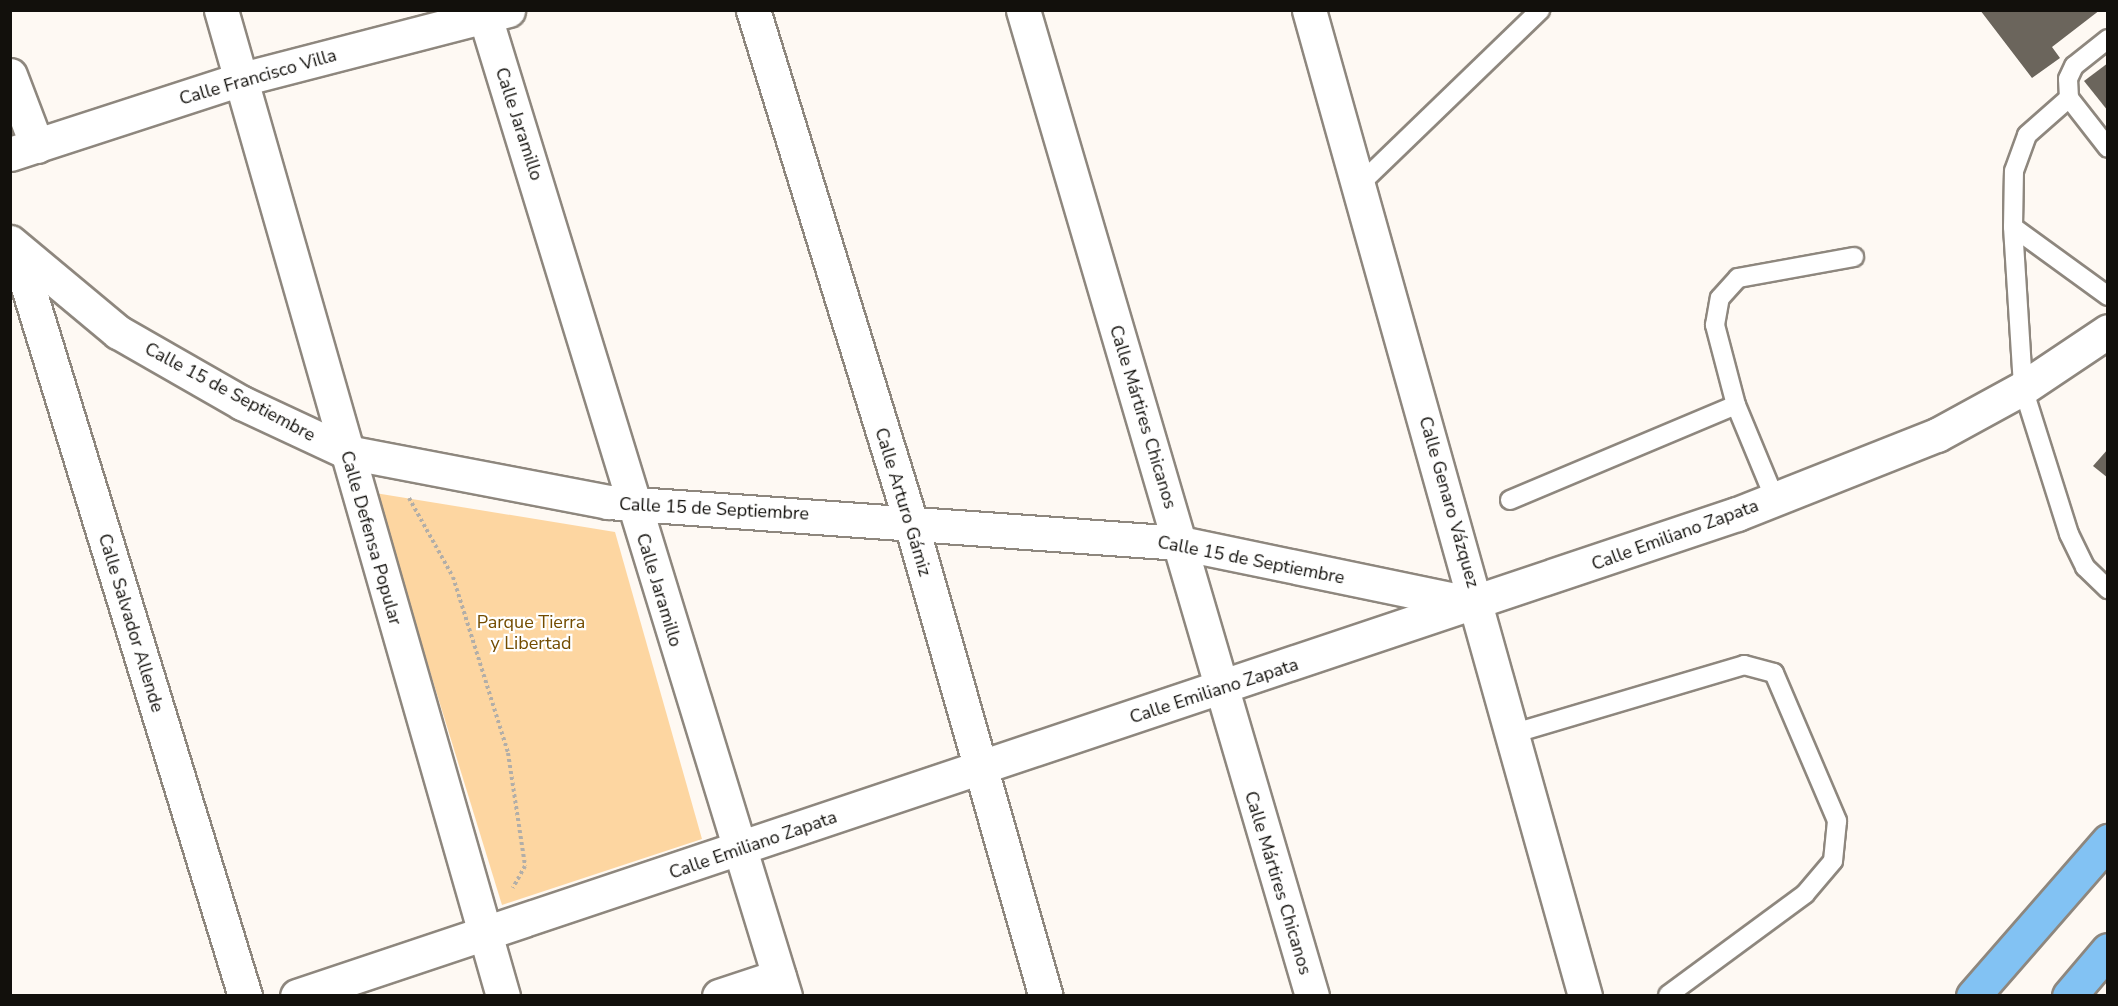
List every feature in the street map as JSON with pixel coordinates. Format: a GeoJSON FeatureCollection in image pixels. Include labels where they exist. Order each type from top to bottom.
{"type":"FeatureCollection","features":[{"type":"Feature","properties":{"kind":"main road"},"geometry":{"type":"LineString","coordinates":[[1973,996],[2108,841]]}},
{"type":"Feature","properties":{"kind":"main road"},"geometry":{"type":"LineString","coordinates":[[2069,996],[2108,950]]}},
{"type":"Feature","properties":{"kind":"street","name":"Calle Defensa Popular"},"geometry":{"type":"LineString","coordinates":[[221,10],[238,80],[503,996]]}},
{"type":"Feature","properties":{"kind":"street","name":"Calle Arturo Gámiz"},"geometry":{"type":"LineString","coordinates":[[753,10],[910,520],[978,766],[1046,996]]}},
{"type":"Feature","properties":{"kind":"street","name":"Calle Mártires Chicanos"},"geometry":{"type":"LineString","coordinates":[[1023,10],[1180,543],[1219,690],[1312,996]]}},
{"type":"Feature","properties":{"kind":"street","name":"Calle Genaro Vázquez"},"geometry":{"type":"LineString","coordinates":[[1309,10],[1515,733],[1585,996]]}},
{"type":"Feature","properties":{"kind":"street","name":"Calle Francisco Villa"},"geometry":{"type":"LineString","coordinates":[[24,150],[238,80],[492,13]]}},
{"type":"Feature","properties":{"kind":"street","name":"Calle Jaramillo"},"geometry":{"type":"LineString","coordinates":[[492,13],[632,504],[782,986]]}},
{"type":"Feature","properties":{"kind":"street"},"geometry":{"type":"LineString","coordinates":[[10,75],[24,150]]}},
{"type":"Feature","properties":{"kind":"street","name":"Calle 15 de Septiembre"},"geometry":{"type":"LineString","coordinates":[[14,247],[118,332],[243,403],[347,452],[632,504],[910,520],[1180,543],[1478,605]]}},
{"type":"Feature","properties":{"kind":"street","name":"Calle Salvador Allende"},"geometry":{"type":"LineString","coordinates":[[14,247],[245,996]]}},
{"type":"Feature","properties":{"kind":"street","name":"Calle Emiliano Zapata"},"geometry":{"type":"LineString","coordinates":[[297,996],[483,931],[740,852],[978,766],[1478,605],[1775,499],[1937,435],[2023,388],[2108,331]]}},
{"type":"Feature","properties":{"kind":"street"},"geometry":{"type":"LineString","coordinates":[[719,996],[782,986]]}},
{"type":"Feature","properties":{"kind":"lane"},"geometry":{"type":"LineString","coordinates":[[1359,185],[1540,10]]}},
{"type":"Feature","properties":{"kind":"lane"},"geometry":{"type":"LineString","coordinates":[[2108,39],[2074,66],[2069,98],[2027,135],[2014,171],[2013,227],[2023,388],[2069,534],[2085,567],[2108,589]]}},
{"type":"Feature","properties":{"kind":"lane"},"geometry":{"type":"LineString","coordinates":[[2069,98],[2108,148]]}},
{"type":"Feature","properties":{"kind":"lane"},"geometry":{"type":"LineString","coordinates":[[2013,227],[2108,296]]}},
{"type":"Feature","properties":{"kind":"lane"},"geometry":{"type":"LineString","coordinates":[[1775,499],[1736,405],[1715,325],[1720,298],[1738,278],[1854,257]]}},
{"type":"Feature","properties":{"kind":"lane"},"geometry":{"type":"LineString","coordinates":[[1510,500],[1736,405]]}},
{"type":"Feature","properties":{"kind":"lane"},"geometry":{"type":"LineString","coordinates":[[1515,733],[1744,665],[1774,673],[1837,821],[1833,861],[1805,894],[1668,995]]}},
{"type":"Feature","properties":{"kind":"path"},"geometry":{"type":"LineString","coordinates":[[403,490],[453,577],[508,753],[525,866],[506,895]]}},
{"type":"Feature","properties":{"kind":"green space","name":"Parque Tierra y Libertad"},"geometry":{"type":"Polygon","coordinates":[[[375,493],[615,532],[702,839],[502,905],[375,493]]]}},
{"type":"Feature","properties":{"kind":"building"},"geometry":{"type":"Polygon","coordinates":[[[1980,10],[2100,10],[2052,47],[2060,58],[2032,78],[1980,10]]]}},
{"type":"Feature","properties":{"kind":"building"},"geometry":{"type":"Polygon","coordinates":[[[2108,63],[2108,111],[2084,81],[2108,63]]]}},
{"type":"Feature","properties":{"kind":"building"},"geometry":{"type":"Polygon","coordinates":[[[2108,449],[2108,478],[2093,466],[2108,449]]]}}]}
